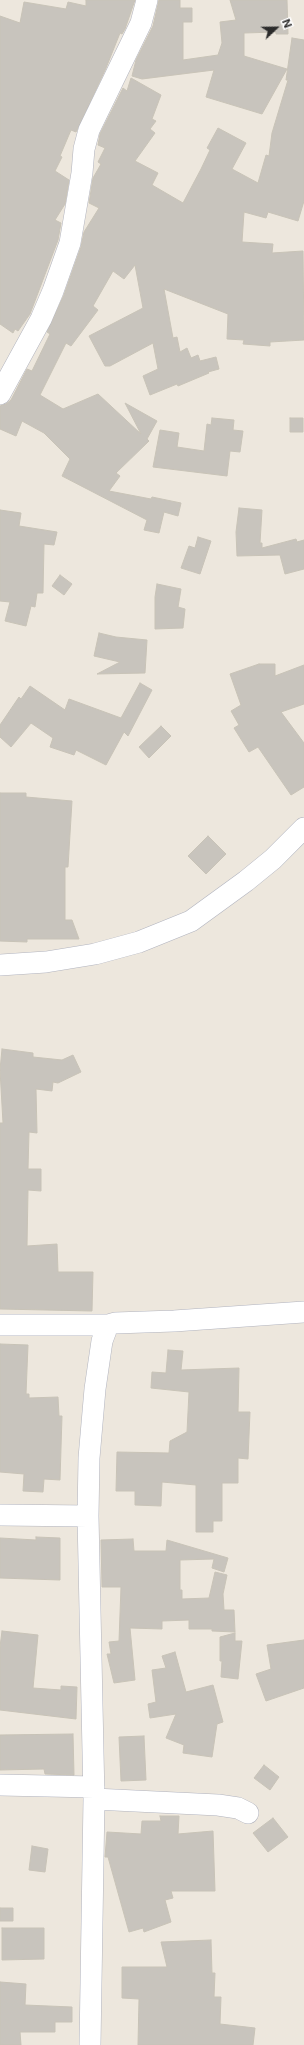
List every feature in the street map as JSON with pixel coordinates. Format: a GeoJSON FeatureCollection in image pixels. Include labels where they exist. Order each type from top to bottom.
{"type":"FeatureCollection","features":[{"type":"Feature","properties":{"kind":"street"},"geometry":{"type":"LineString","coordinates":[[0,394],[41,319],[53,291],[70,243],[82,173],[84,148],[89,130],[138,29],[147,0]]}},
{"type":"Feature","properties":{"kind":"street"},"geometry":{"type":"LineString","coordinates":[[0,965],[46,962],[95,954],[139,942],[191,921],[246,881],[273,859],[304,828]]}},
{"type":"Feature","properties":{"kind":"street"},"geometry":{"type":"LineString","coordinates":[[0,1325],[108,1325],[115,1323],[174,1321],[304,1312]]}},
{"type":"Feature","properties":{"kind":"street"},"geometry":{"type":"LineString","coordinates":[[90,2045],[94,1793],[88,1516],[89,1458],[95,1389],[102,1341],[108,1325]]}},
{"type":"Feature","properties":{"kind":"street"},"geometry":{"type":"LineString","coordinates":[[0,1515],[88,1516]]}},
{"type":"Feature","properties":{"kind":"street"},"geometry":{"type":"LineString","coordinates":[[0,1785],[218,1805],[238,1808],[248,1813]]}},
{"type":"Feature","properties":{"kind":"building"},"geometry":{"type":"Polygon","coordinates":[[[86,0],[135,0],[125,29],[122,34],[120,33],[106,68],[76,132],[71,130],[60,156],[62,157],[55,171],[69,180],[65,204],[55,220],[61,223],[58,240],[30,314],[18,331],[15,329],[13,333],[0,324],[0,16],[20,23],[24,2],[66,9],[68,2],[86,6],[86,0]]]}},
{"type":"Feature","properties":{"kind":"building"},"geometry":{"type":"Polygon","coordinates":[[[159,0],[180,0],[180,8],[192,8],[192,22],[183,22],[183,60],[218,55],[222,43],[220,22],[236,20],[230,0],[287,0],[288,34],[276,34],[276,32],[244,33],[244,56],[287,69],[262,114],[206,97],[214,70],[142,79],[132,76],[136,60],[153,26],[159,0]]]}},
{"type":"Feature","properties":{"kind":"building"},"geometry":{"type":"Polygon","coordinates":[[[292,38],[304,40],[304,201],[298,221],[268,212],[266,218],[244,212],[242,242],[273,244],[272,253],[303,251],[304,340],[270,342],[270,346],[243,344],[244,340],[227,339],[228,314],[164,289],[173,338],[177,337],[180,352],[187,348],[191,358],[198,355],[200,361],[216,357],[219,369],[208,372],[209,373],[178,386],[177,384],[150,395],[143,376],[158,369],[153,343],[110,366],[105,366],[89,336],[143,308],[135,265],[124,279],[113,271],[93,306],[98,310],[71,346],[66,343],[40,395],[63,409],[98,394],[141,434],[125,403],[157,421],[147,439],[149,441],[116,473],[120,476],[109,491],[181,503],[178,516],[164,512],[159,533],[144,530],[147,520],[62,476],[70,459],[44,433],[22,421],[16,436],[0,429],[0,406],[11,400],[27,369],[32,371],[50,334],[47,332],[64,295],[81,247],[84,232],[99,208],[89,203],[93,178],[101,164],[98,162],[105,148],[98,145],[100,134],[123,88],[127,91],[131,78],[161,95],[152,119],[156,121],[150,129],[155,133],[135,161],[158,173],[152,185],[183,203],[210,150],[207,148],[218,128],[246,143],[232,169],[258,183],[266,155],[269,156],[272,133],[288,80],[286,80],[292,38]]]}},
{"type":"Feature","properties":{"kind":"building"},"geometry":{"type":"Polygon","coordinates":[[[212,418],[234,420],[233,430],[243,431],[240,452],[230,451],[227,476],[153,467],[160,430],[179,433],[177,447],[204,451],[207,424],[211,425],[212,418]]]}},
{"type":"Feature","properties":{"kind":"building"},"geometry":{"type":"Polygon","coordinates":[[[290,418],[303,418],[303,432],[290,432],[290,418]]]}},
{"type":"Feature","properties":{"kind":"building"},"geometry":{"type":"Polygon","coordinates":[[[239,508],[262,510],[260,543],[262,543],[262,548],[296,539],[297,542],[304,540],[304,569],[285,574],[280,555],[237,556],[236,532],[239,508]]]}},
{"type":"Feature","properties":{"kind":"building"},"geometry":{"type":"Polygon","coordinates":[[[0,510],[21,513],[19,526],[57,532],[54,545],[44,544],[43,593],[37,593],[35,607],[31,606],[26,626],[5,621],[10,602],[0,601],[0,510]]]}},
{"type":"Feature","properties":{"kind":"building"},"geometry":{"type":"Polygon","coordinates":[[[198,537],[211,541],[200,574],[181,568],[189,546],[195,548],[198,537]]]}},
{"type":"Feature","properties":{"kind":"building"},"geometry":{"type":"Polygon","coordinates":[[[60,575],[72,584],[64,595],[52,586],[60,575]]]}},
{"type":"Feature","properties":{"kind":"building"},"geometry":{"type":"Polygon","coordinates":[[[157,584],[181,589],[178,607],[185,609],[183,628],[155,629],[155,597],[157,584]]]}},
{"type":"Feature","properties":{"kind":"building"},"geometry":{"type":"Polygon","coordinates":[[[99,633],[116,637],[147,640],[145,673],[97,674],[120,662],[94,656],[99,633]]]}},
{"type":"Feature","properties":{"kind":"building"},"geometry":{"type":"Polygon","coordinates":[[[259,664],[275,664],[275,676],[304,665],[304,704],[281,712],[304,743],[304,787],[291,795],[258,747],[249,752],[234,728],[239,725],[231,711],[241,705],[230,674],[259,664]]]}},
{"type":"Feature","properties":{"kind":"building"},"geometry":{"type":"Polygon","coordinates":[[[140,683],[152,690],[128,736],[124,732],[106,765],[76,750],[74,755],[50,747],[53,738],[31,723],[11,747],[0,737],[0,725],[19,697],[21,699],[30,686],[65,710],[69,699],[121,718],[140,683]]]}},
{"type":"Feature","properties":{"kind":"building"},"geometry":{"type":"Polygon","coordinates":[[[161,726],[171,736],[149,758],[139,747],[161,726]]]}},
{"type":"Feature","properties":{"kind":"building"},"geometry":{"type":"Polygon","coordinates":[[[0,793],[26,793],[26,797],[72,801],[68,867],[65,867],[65,920],[72,920],[79,939],[27,939],[27,942],[0,941],[0,793]]]}},
{"type":"Feature","properties":{"kind":"building"},"geometry":{"type":"Polygon","coordinates":[[[208,836],[226,854],[206,874],[188,856],[208,836]]]}},
{"type":"Feature","properties":{"kind":"building"},"geometry":{"type":"Polygon","coordinates":[[[2,1049],[33,1053],[33,1057],[62,1060],[73,1055],[81,1072],[58,1083],[53,1082],[52,1091],[36,1089],[37,1133],[29,1132],[28,1169],[41,1169],[41,1191],[28,1190],[27,1246],[57,1244],[58,1272],[93,1272],[92,1311],[0,1309],[0,1123],[3,1123],[0,1070],[2,1049]]]}},
{"type":"Feature","properties":{"kind":"building"},"geometry":{"type":"Polygon","coordinates":[[[0,1344],[28,1345],[26,1394],[29,1394],[29,1398],[58,1397],[59,1416],[62,1416],[60,1480],[44,1479],[43,1492],[23,1491],[24,1474],[0,1472],[0,1344]]]}},
{"type":"Feature","properties":{"kind":"building"},"geometry":{"type":"Polygon","coordinates":[[[168,1350],[183,1351],[181,1370],[239,1368],[238,1412],[250,1412],[248,1459],[238,1458],[238,1483],[222,1483],[222,1521],[213,1521],[213,1532],[196,1532],[196,1485],[162,1482],[161,1506],[135,1505],[135,1491],[116,1491],[117,1452],[169,1453],[170,1441],[187,1432],[189,1392],[151,1388],[152,1372],[166,1373],[168,1350]]]}},
{"type":"Feature","properties":{"kind":"building"},"geometry":{"type":"Polygon","coordinates":[[[36,1537],[60,1538],[60,1580],[0,1578],[0,1538],[36,1540],[36,1537]]]}},
{"type":"Feature","properties":{"kind":"building"},"geometry":{"type":"Polygon","coordinates":[[[133,1539],[134,1551],[166,1551],[167,1540],[228,1558],[224,1572],[212,1568],[214,1559],[180,1560],[180,1590],[182,1590],[182,1599],[209,1598],[215,1572],[227,1575],[223,1594],[224,1610],[234,1610],[235,1632],[212,1631],[212,1629],[189,1629],[189,1620],[162,1621],[162,1629],[130,1628],[135,1680],[114,1683],[107,1654],[111,1654],[109,1642],[119,1641],[121,1587],[102,1587],[101,1540],[133,1539]]]}},
{"type":"Feature","properties":{"kind":"building"},"geometry":{"type":"Polygon","coordinates":[[[2,1631],[38,1635],[33,1688],[61,1690],[61,1686],[77,1687],[76,1719],[0,1710],[0,1647],[2,1631]]]}},
{"type":"Feature","properties":{"kind":"building"},"geometry":{"type":"Polygon","coordinates":[[[235,1633],[235,1641],[242,1641],[238,1679],[221,1677],[222,1661],[220,1661],[220,1637],[235,1633]]]}},
{"type":"Feature","properties":{"kind":"building"},"geometry":{"type":"Polygon","coordinates":[[[304,1640],[304,1688],[266,1701],[256,1674],[271,1669],[267,1645],[304,1640]]]}},
{"type":"Feature","properties":{"kind":"building"},"geometry":{"type":"Polygon","coordinates":[[[175,1652],[186,1692],[213,1685],[223,1722],[217,1724],[212,1757],[183,1753],[184,1745],[166,1738],[176,1714],[150,1718],[148,1704],[156,1702],[152,1670],[166,1668],[162,1656],[175,1652]]]}},
{"type":"Feature","properties":{"kind":"building"},"geometry":{"type":"Polygon","coordinates":[[[73,1734],[74,1775],[45,1774],[44,1769],[0,1770],[0,1735],[73,1734]]]}},
{"type":"Feature","properties":{"kind":"building"},"geometry":{"type":"Polygon","coordinates":[[[144,1736],[146,1780],[121,1781],[119,1737],[144,1736]]]}},
{"type":"Feature","properties":{"kind":"building"},"geometry":{"type":"Polygon","coordinates":[[[264,1765],[279,1777],[270,1790],[254,1778],[264,1765]]]}},
{"type":"Feature","properties":{"kind":"building"},"geometry":{"type":"Polygon","coordinates":[[[160,1816],[179,1816],[178,1834],[213,1831],[215,1891],[171,1891],[173,1898],[165,1900],[171,1922],[144,1932],[143,1928],[129,1932],[108,1857],[105,1857],[107,1832],[141,1834],[142,1821],[161,1821],[160,1816]]]}},
{"type":"Feature","properties":{"kind":"building"},"geometry":{"type":"Polygon","coordinates":[[[273,1818],[288,1837],[268,1852],[253,1833],[273,1818]]]}},
{"type":"Feature","properties":{"kind":"building"},"geometry":{"type":"Polygon","coordinates":[[[32,1846],[48,1849],[45,1872],[29,1870],[32,1846]]]}},
{"type":"Feature","properties":{"kind":"building"},"geometry":{"type":"Polygon","coordinates":[[[0,1908],[13,1908],[13,1921],[0,1921],[0,1908]]]}},
{"type":"Feature","properties":{"kind":"building"},"geometry":{"type":"Polygon","coordinates":[[[2,1928],[44,1928],[44,1959],[2,1960],[2,1928]]]}},
{"type":"Feature","properties":{"kind":"building"},"geometry":{"type":"Polygon","coordinates":[[[211,1940],[212,1973],[215,1973],[214,1997],[221,1997],[220,2024],[255,2028],[253,2045],[138,2045],[139,1999],[122,1998],[122,1967],[167,1967],[161,1942],[211,1940]]]}},
{"type":"Feature","properties":{"kind":"building"},"geometry":{"type":"Polygon","coordinates":[[[0,1982],[26,1984],[25,2005],[72,2007],[72,2022],[55,2022],[55,2032],[20,2032],[21,2045],[0,2045],[0,1982]]]}}]}
